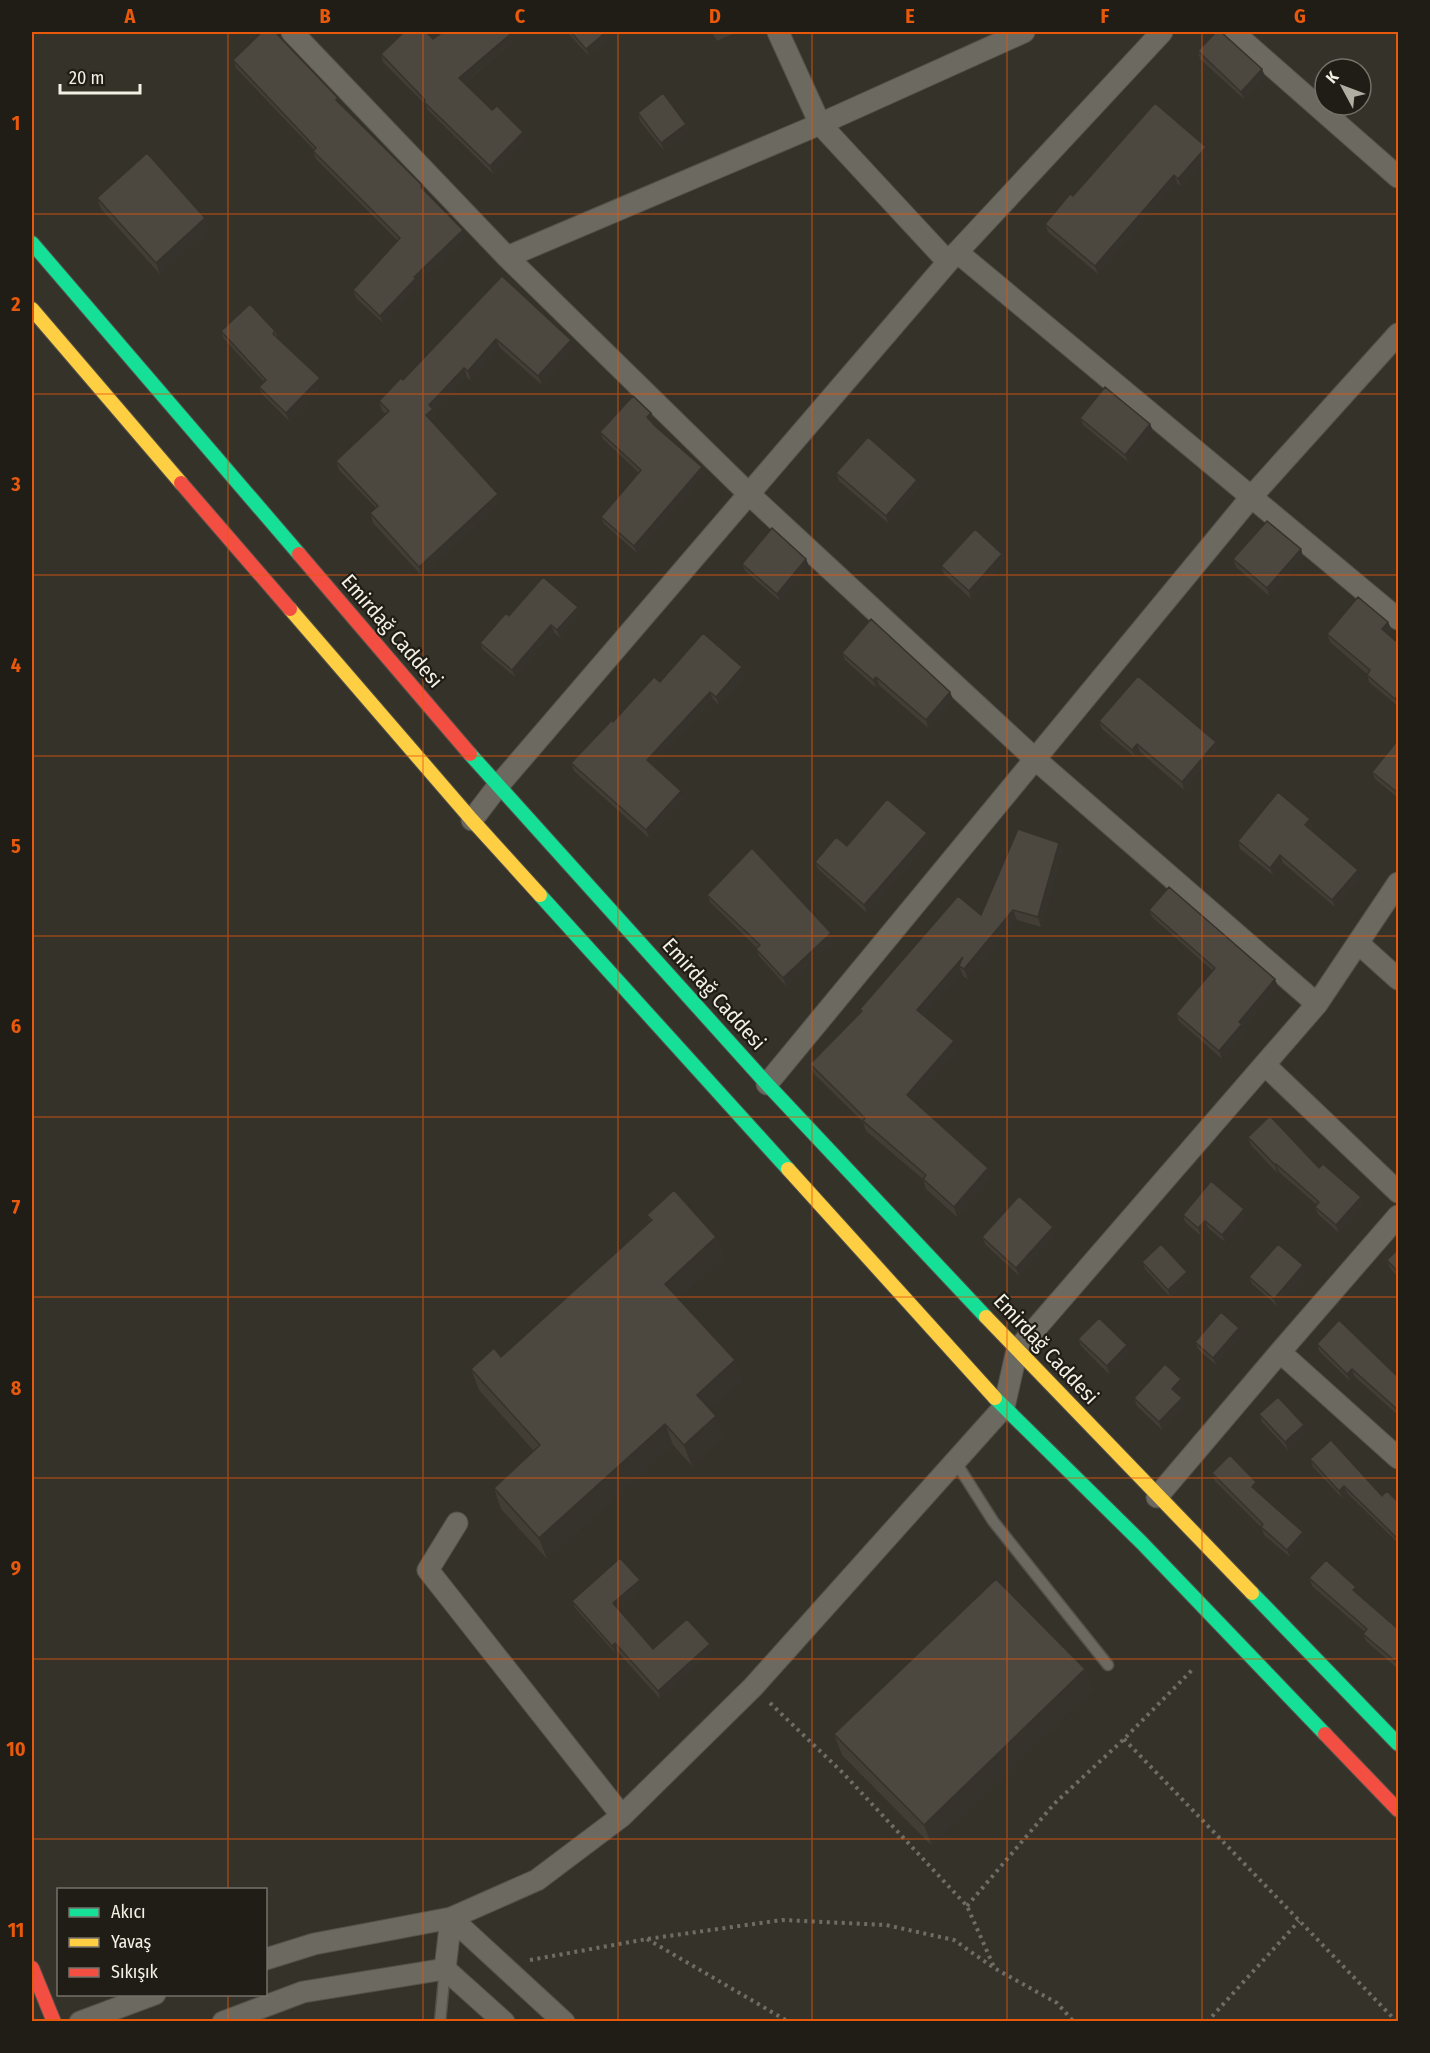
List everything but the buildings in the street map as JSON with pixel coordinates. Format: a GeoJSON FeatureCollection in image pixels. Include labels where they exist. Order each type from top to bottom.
{"type":"FeatureCollection","features":[{"type":"Feature","properties":{"kind":"main road","name":"Emirdağ Caddesi"},"geometry":{"type":"LineString","coordinates":[[32,243],[498,786],[767,1084],[1157,1497],[1398,1743]]}},
{"type":"Feature","properties":{"kind":"main road"},"geometry":{"type":"LineString","coordinates":[[32,309],[472,820],[1004,1407],[1142,1543],[1398,1810]]}},
{"type":"Feature","properties":{"kind":"main road"},"geometry":{"type":"LineString","coordinates":[[32,1968],[54,2022]]}},
{"type":"Feature","properties":{"kind":"street"},"geometry":{"type":"LineString","coordinates":[[296,32],[507,257],[750,495],[1035,759],[1317,1004]]}},
{"type":"Feature","properties":{"kind":"street"},"geometry":{"type":"LineString","coordinates":[[778,32],[820,124],[952,257],[1252,496],[1398,619]]}},
{"type":"Feature","properties":{"kind":"street"},"geometry":{"type":"LineString","coordinates":[[507,257],[820,124],[1024,32]]}},
{"type":"Feature","properties":{"kind":"street"},"geometry":{"type":"LineString","coordinates":[[472,820],[498,786],[952,257],[1162,32]]}},
{"type":"Feature","properties":{"kind":"street"},"geometry":{"type":"LineString","coordinates":[[1233,32],[1398,177]]}},
{"type":"Feature","properties":{"kind":"street"},"geometry":{"type":"LineString","coordinates":[[767,1084],[1252,496],[1398,334]]}},
{"type":"Feature","properties":{"kind":"street"},"geometry":{"type":"LineString","coordinates":[[267,1959],[314,1944],[451,1918],[537,1880],[622,1816],[753,1687],[1004,1407],[1017,1350],[1317,1004],[1398,883]]}},
{"type":"Feature","properties":{"kind":"street"},"geometry":{"type":"LineString","coordinates":[[1358,943],[1398,979]]}},
{"type":"Feature","properties":{"kind":"street"},"geometry":{"type":"LineString","coordinates":[[1265,1065],[1398,1192]]}},
{"type":"Feature","properties":{"kind":"street"},"geometry":{"type":"LineString","coordinates":[[1157,1497],[1398,1216]]}},
{"type":"Feature","properties":{"kind":"street"},"geometry":{"type":"LineString","coordinates":[[1280,1352],[1398,1458]]}},
{"type":"Feature","properties":{"kind":"street"},"geometry":{"type":"LineString","coordinates":[[457,1523],[428,1570],[622,1816]]}},
{"type":"Feature","properties":{"kind":"street"},"geometry":{"type":"LineString","coordinates":[[451,1918],[564,2022]]}},
{"type":"Feature","properties":{"kind":"street"},"geometry":{"type":"LineString","coordinates":[[445,1969],[451,1918]]}},
{"type":"Feature","properties":{"kind":"street"},"geometry":{"type":"LineString","coordinates":[[223,2022],[303,1992],[445,1969]]}},
{"type":"Feature","properties":{"kind":"street"},"geometry":{"type":"LineString","coordinates":[[445,1969],[504,2022]]}},
{"type":"Feature","properties":{"kind":"street"},"geometry":{"type":"LineString","coordinates":[[80,2022],[152,1996]]}},
{"type":"Feature","properties":{"kind":"lane"},"geometry":{"type":"LineString","coordinates":[[955,1461],[993,1521],[1108,1665]]}},
{"type":"Feature","properties":{"kind":"lane"},"geometry":{"type":"LineString","coordinates":[[440,2022],[445,1969]]}},
{"type":"Feature","properties":{"kind":"path"},"geometry":{"type":"LineString","coordinates":[[967,1906],[1054,1804],[1124,1739],[1194,1668]]}},
{"type":"Feature","properties":{"kind":"path"},"geometry":{"type":"LineString","coordinates":[[753,1687],[843,1773],[967,1906],[994,1968]]}},
{"type":"Feature","properties":{"kind":"path"},"geometry":{"type":"LineString","coordinates":[[1124,1739],[1397,2022]]}},
{"type":"Feature","properties":{"kind":"path"},"geometry":{"type":"LineString","coordinates":[[501,1965],[647,1939],[782,1920],[886,1925],[954,1940],[994,1968],[1057,2003],[1074,2022]]}},
{"type":"Feature","properties":{"kind":"path"},"geometry":{"type":"LineString","coordinates":[[1207,2022],[1299,1921]]}},
{"type":"Feature","properties":{"kind":"path"},"geometry":{"type":"LineString","coordinates":[[647,1939],[789,2022]]}},
{"type":"Feature","properties":{"kind":"traffic: fast"},"geometry":{"type":"LineString","coordinates":[[32,243],[299,554]]}},
{"type":"Feature","properties":{"kind":"traffic: fast"},"geometry":{"type":"LineString","coordinates":[[470,754],[767,1084],[986,1317]]}},
{"type":"Feature","properties":{"kind":"traffic: fast"},"geometry":{"type":"LineString","coordinates":[[540,895],[788,1169]]}},
{"type":"Feature","properties":{"kind":"traffic: fast"},"geometry":{"type":"LineString","coordinates":[[995,1398],[1142,1543],[1325,1734]]}},
{"type":"Feature","properties":{"kind":"traffic: fast"},"geometry":{"type":"LineString","coordinates":[[1252,1593],[1398,1744]]}},
{"type":"Feature","properties":{"kind":"traffic: slow"},"geometry":{"type":"LineString","coordinates":[[32,309],[181,483]]}},
{"type":"Feature","properties":{"kind":"traffic: slow"},"geometry":{"type":"LineString","coordinates":[[290,609],[472,820],[540,895]]}},
{"type":"Feature","properties":{"kind":"traffic: slow"},"geometry":{"type":"LineString","coordinates":[[788,1169],[995,1398]]}},
{"type":"Feature","properties":{"kind":"traffic: slow"},"geometry":{"type":"LineString","coordinates":[[986,1317],[1252,1593]]}},
{"type":"Feature","properties":{"kind":"traffic: jam"},"geometry":{"type":"LineString","coordinates":[[181,483],[290,609]]}},
{"type":"Feature","properties":{"kind":"traffic: jam"},"geometry":{"type":"LineString","coordinates":[[299,554],[470,754]]}},
{"type":"Feature","properties":{"kind":"traffic: jam"},"geometry":{"type":"LineString","coordinates":[[1325,1734],[1398,1810]]}},
{"type":"Feature","properties":{"kind":"traffic: jam"},"geometry":{"type":"LineString","coordinates":[[32,1968],[54,2022]]}}]}
